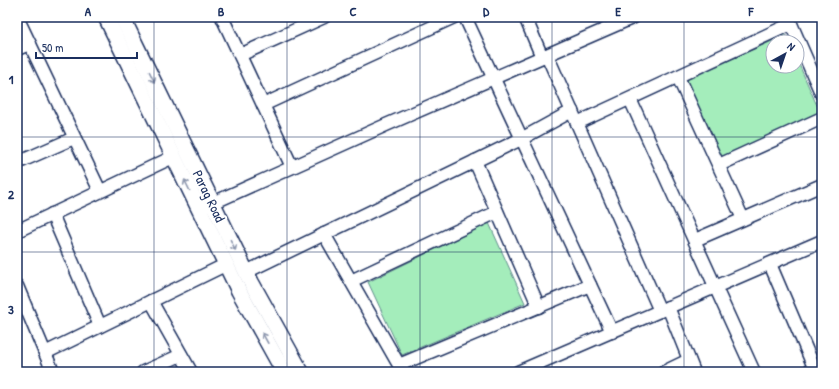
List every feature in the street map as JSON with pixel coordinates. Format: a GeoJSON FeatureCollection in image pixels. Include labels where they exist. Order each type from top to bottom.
{"type":"FeatureCollection","features":[{"type":"Feature","properties":{"kind":"street"},"geometry":{"type":"LineString","coordinates":[[17,17],[100,192]]}},
{"type":"Feature","properties":{"kind":"street","name":"Parag Road"},"geometry":{"type":"LineString","coordinates":[[106,17],[174,157],[246,272],[301,372]]}},
{"type":"Feature","properties":{"kind":"street","name":"Parag Road"},"geometry":{"type":"LineString","coordinates":[[122,17],[206,206],[226,264],[239,291],[284,372]]}},
{"type":"Feature","properties":{"kind":"street"},"geometry":{"type":"LineString","coordinates":[[222,17],[292,167]]}},
{"type":"Feature","properties":{"kind":"street"},"geometry":{"type":"LineString","coordinates":[[240,55],[324,17]]}},
{"type":"Feature","properties":{"kind":"street"},"geometry":{"type":"LineString","coordinates":[[263,105],[454,17]]}},
{"type":"Feature","properties":{"kind":"street"},"geometry":{"type":"LineString","coordinates":[[465,17],[612,332]]}},
{"type":"Feature","properties":{"kind":"street"},"geometry":{"type":"LineString","coordinates":[[525,17],[572,111],[694,372]]}},
{"type":"Feature","properties":{"kind":"street"},"geometry":{"type":"LineString","coordinates":[[206,206],[634,17]]}},
{"type":"Feature","properties":{"kind":"street"},"geometry":{"type":"LineString","coordinates":[[577,123],[678,77],[790,21],[822,95]]}},
{"type":"Feature","properties":{"kind":"street"},"geometry":{"type":"LineString","coordinates":[[17,49],[30,44]]}},
{"type":"Feature","properties":{"kind":"street"},"geometry":{"type":"LineString","coordinates":[[678,77],[743,219]]}},
{"type":"Feature","properties":{"kind":"street"},"geometry":{"type":"LineString","coordinates":[[630,99],[754,372]]}},
{"type":"Feature","properties":{"kind":"street"},"geometry":{"type":"LineString","coordinates":[[246,272],[522,139],[572,111]]}},
{"type":"Feature","properties":{"kind":"street"},"geometry":{"type":"LineString","coordinates":[[719,165],[822,118]]}},
{"type":"Feature","properties":{"kind":"street"},"geometry":{"type":"LineString","coordinates":[[18,159],[74,138]]}},
{"type":"Feature","properties":{"kind":"street"},"geometry":{"type":"LineString","coordinates":[[17,231],[174,157]]}},
{"type":"Feature","properties":{"kind":"street"},"geometry":{"type":"LineString","coordinates":[[475,161],[539,307]]}},
{"type":"Feature","properties":{"kind":"street"},"geometry":{"type":"LineString","coordinates":[[695,240],[822,185]]}},
{"type":"Feature","properties":{"kind":"street"},"geometry":{"type":"LineString","coordinates":[[351,281],[497,212]]}},
{"type":"Feature","properties":{"kind":"street"},"geometry":{"type":"LineString","coordinates":[[52,214],[100,326]]}},
{"type":"Feature","properties":{"kind":"street"},"geometry":{"type":"LineString","coordinates":[[324,234],[401,369],[539,307],[590,286]]}},
{"type":"Feature","properties":{"kind":"street"},"geometry":{"type":"LineString","coordinates":[[518,372],[821,243]]}},
{"type":"Feature","properties":{"kind":"street"},"geometry":{"type":"LineString","coordinates":[[45,353],[226,264]]}},
{"type":"Feature","properties":{"kind":"street"},"geometry":{"type":"LineString","coordinates":[[770,264],[816,372]]}},
{"type":"Feature","properties":{"kind":"street"},"geometry":{"type":"LineString","coordinates":[[17,286],[54,372]]}},
{"type":"Feature","properties":{"kind":"street"},"geometry":{"type":"LineString","coordinates":[[151,301],[190,372]]}},
{"type":"Feature","properties":{"kind":"street"},"geometry":{"type":"LineString","coordinates":[[143,372],[181,355]]}},
{"type":"Feature","properties":{"kind":"street"},"geometry":{"type":"LineString","coordinates":[[664,372],[689,360]]}},
{"type":"Feature","properties":{"kind":"green space"},"geometry":{"type":"Polygon","coordinates":[[[765,44],[765,74],[803,74],[822,117],[722,161],[686,79],[765,44]]]}},
{"type":"Feature","properties":{"kind":"green space"},"geometry":{"type":"Polygon","coordinates":[[[489,223],[525,303],[402,355],[368,282],[489,223]]]}}]}
